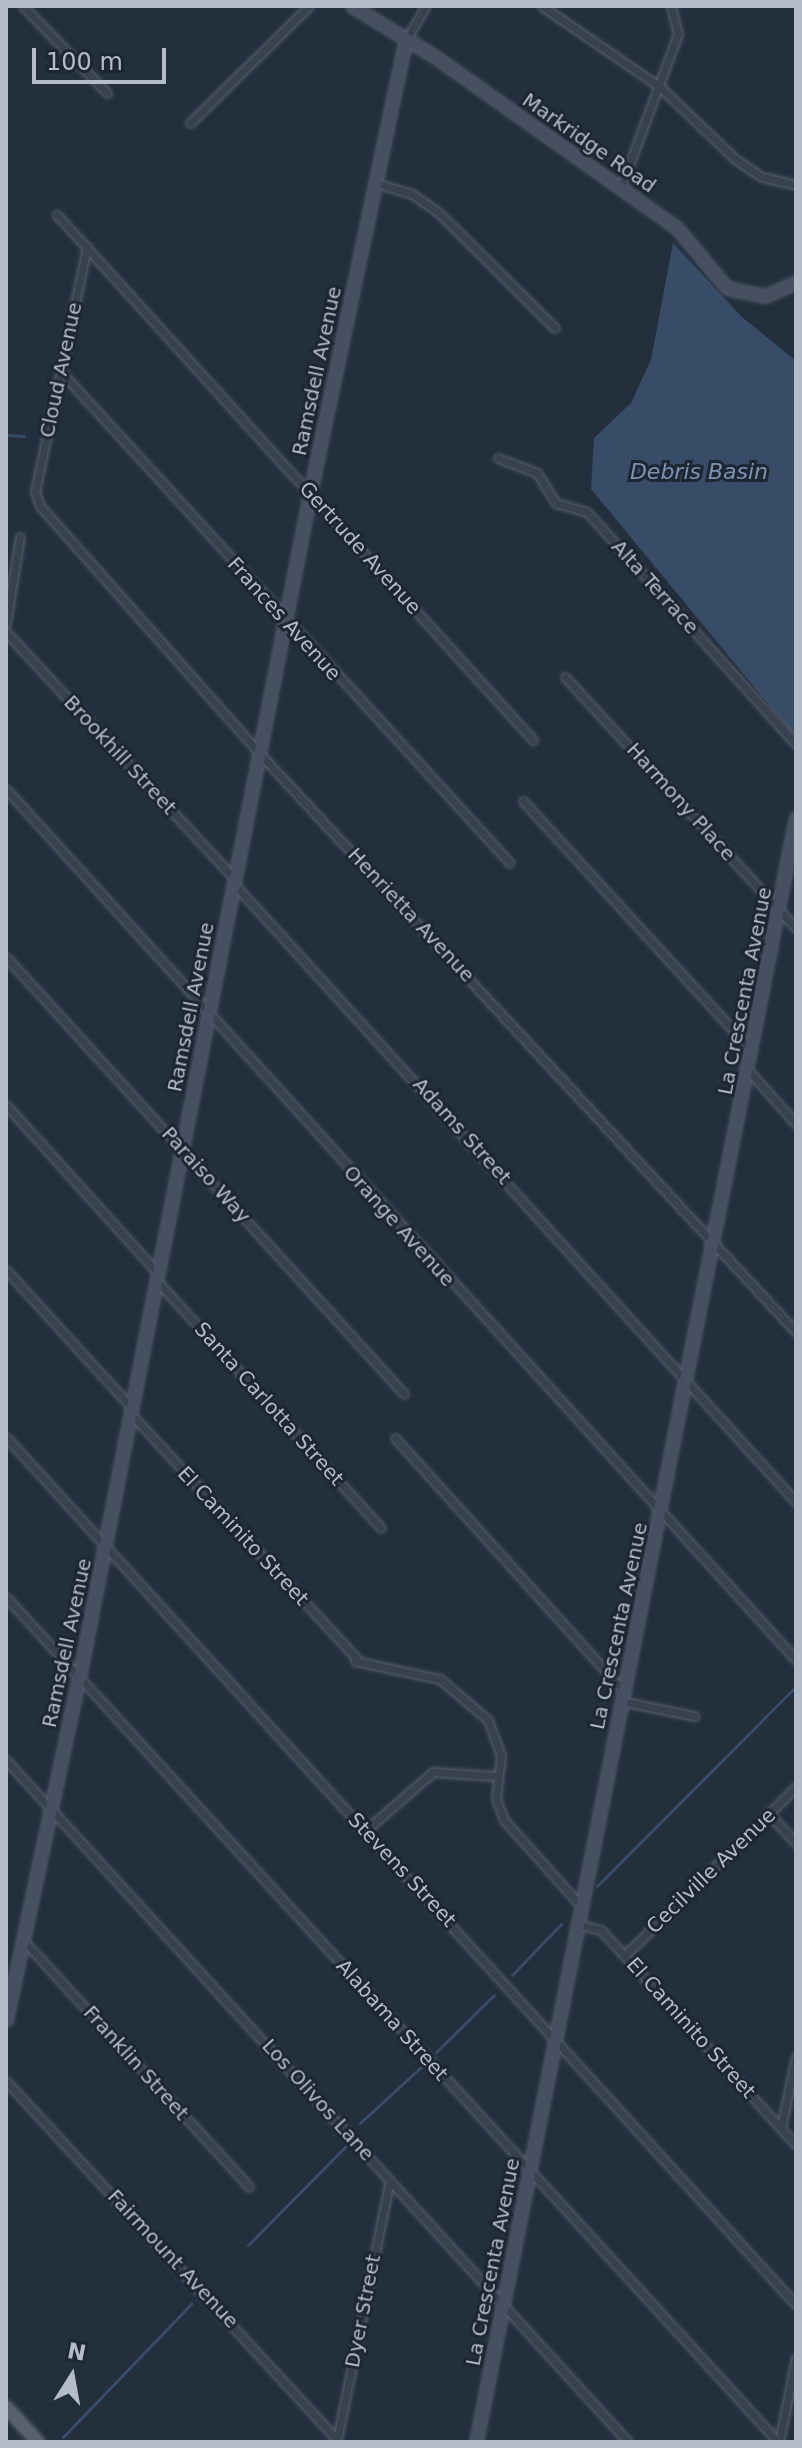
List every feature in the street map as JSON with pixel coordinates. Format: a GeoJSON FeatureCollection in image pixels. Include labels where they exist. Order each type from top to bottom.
{"type":"FeatureCollection","features":[{"type":"Feature","properties":{"kind":"main road"},"geometry":{"type":"LineString","coordinates":[[6,2407],[38,2442]]}},
{"type":"Feature","properties":{"kind":"street"},"geometry":{"type":"LineString","coordinates":[[23,6],[107,93]]}},
{"type":"Feature","properties":{"kind":"street"},"geometry":{"type":"LineString","coordinates":[[190,123],[309,6]]}},
{"type":"Feature","properties":{"kind":"street","name":"Markridge Road"},"geometry":{"type":"LineString","coordinates":[[352,6],[405,42],[434,56],[677,228],[727,288],[765,296],[796,282]]}},
{"type":"Feature","properties":{"kind":"street","name":"Ramsdell Avenue"},"geometry":{"type":"LineString","coordinates":[[6,2020],[79,1678],[310,493],[405,42],[426,6]]}},
{"type":"Feature","properties":{"kind":"street"},"geometry":{"type":"LineString","coordinates":[[542,6],[660,87],[735,159],[762,177],[796,185]]}},
{"type":"Feature","properties":{"kind":"street"},"geometry":{"type":"LineString","coordinates":[[621,187],[678,34],[671,6]]}},
{"type":"Feature","properties":{"kind":"street"},"geometry":{"type":"LineString","coordinates":[[376,183],[404,190],[439,213],[555,328]]}},
{"type":"Feature","properties":{"kind":"street","name":"Gertrude Avenue"},"geometry":{"type":"LineString","coordinates":[[57,215],[533,740]]}},
{"type":"Feature","properties":{"kind":"street","name":"Cloud Avenue"},"geometry":{"type":"LineString","coordinates":[[35,492],[87,247]]}},
{"type":"Feature","properties":{"kind":"street","name":"Frances Avenue"},"geometry":{"type":"LineString","coordinates":[[61,372],[284,621],[510,863]]}},
{"type":"Feature","properties":{"kind":"street","name":"Alta Terrace"},"geometry":{"type":"LineString","coordinates":[[498,458],[537,473],[556,503],[587,512],[796,744]]}},
{"type":"Feature","properties":{"kind":"street","name":"Henrietta Avenue"},"geometry":{"type":"LineString","coordinates":[[35,492],[47,515],[259,753],[796,1332]]}},
{"type":"Feature","properties":{"kind":"street"},"geometry":{"type":"LineString","coordinates":[[6,623],[20,537]]}},
{"type":"Feature","properties":{"kind":"street","name":"Brookhill Street"},"geometry":{"type":"LineString","coordinates":[[6,632],[234,881]]}},
{"type":"Feature","properties":{"kind":"street","name":"Harmony Place"},"geometry":{"type":"LineString","coordinates":[[565,677],[796,928]]}},
{"type":"Feature","properties":{"kind":"street","name":"Orange Avenue"},"geometry":{"type":"LineString","coordinates":[[6,789],[796,1660]]}},
{"type":"Feature","properties":{"kind":"street"},"geometry":{"type":"LineString","coordinates":[[523,801],[751,1050]]}},
{"type":"Feature","properties":{"kind":"street","name":"La Crescenta Avenue"},"geometry":{"type":"LineString","coordinates":[[479,2440],[502,2306],[796,817]]}},
{"type":"Feature","properties":{"kind":"street","name":"Adams Street"},"geometry":{"type":"LineString","coordinates":[[234,881],[686,1383]]}},
{"type":"Feature","properties":{"kind":"street","name":"Paraiso Way"},"geometry":{"type":"LineString","coordinates":[[6,957],[404,1394]]}},
{"type":"Feature","properties":{"kind":"street"},"geometry":{"type":"LineString","coordinates":[[748,1070],[796,1124]]}},
{"type":"Feature","properties":{"kind":"street","name":"Santa Carlotta Street"},"geometry":{"type":"LineString","coordinates":[[6,1105],[381,1528]]}},
{"type":"Feature","properties":{"kind":"street","name":"El Caminito Street"},"geometry":{"type":"LineString","coordinates":[[6,1270],[356,1660],[454,1686],[488,1720],[499,1742],[496,1799],[510,1830],[581,1906]]}},
{"type":"Feature","properties":{"kind":"street"},"geometry":{"type":"LineString","coordinates":[[686,1383],[796,1502]]}},
{"type":"Feature","properties":{"kind":"street","name":"Stevens Street"},"geometry":{"type":"LineString","coordinates":[[6,1437],[796,2305]]}},
{"type":"Feature","properties":{"kind":"street"},"geometry":{"type":"LineString","coordinates":[[395,1438],[622,1696],[694,1716]]}},
{"type":"Feature","properties":{"kind":"street","name":"Alabama Street"},"geometry":{"type":"LineString","coordinates":[[6,1597],[779,2442]]}},
{"type":"Feature","properties":{"kind":"street","name":"Los Olivos Lane"},"geometry":{"type":"LineString","coordinates":[[6,1760],[628,2442]]}},
{"type":"Feature","properties":{"kind":"street"},"geometry":{"type":"LineString","coordinates":[[366,1830],[433,1772],[495,1776]]}},
{"type":"Feature","properties":{"kind":"street","name":"Cecilville Avenue"},"geometry":{"type":"LineString","coordinates":[[625,1955],[796,1787]]}},
{"type":"Feature","properties":{"kind":"street"},"geometry":{"type":"LineString","coordinates":[[769,1814],[796,1843]]}},
{"type":"Feature","properties":{"kind":"street","name":"El Caminito Street"},"geometry":{"type":"LineString","coordinates":[[577,1924],[601,1930],[796,2145]]}},
{"type":"Feature","properties":{"kind":"street","name":"Franklin Street"},"geometry":{"type":"LineString","coordinates":[[22,1939],[249,2187]]}},
{"type":"Feature","properties":{"kind":"street"},"geometry":{"type":"LineString","coordinates":[[781,2128],[796,2057]]}},
{"type":"Feature","properties":{"kind":"street","name":"Fairmount Avenue"},"geometry":{"type":"LineString","coordinates":[[6,2081],[337,2441]]}},
{"type":"Feature","properties":{"kind":"street","name":"Dyer Street"},"geometry":{"type":"LineString","coordinates":[[337,2441],[390,2180]]}},
{"type":"Feature","properties":{"kind":"street"},"geometry":{"type":"LineString","coordinates":[[779,2442],[796,2358]]}},
{"type":"Feature","properties":{"kind":"water","name":"Debris Basin"},"geometry":{"type":"Polygon","coordinates":[[[673,243],[742,317],[796,361],[794,735],[591,489],[594,438],[631,403],[651,360],[673,243]]]}},
{"type":"Feature","properties":{"kind":"waterway"},"geometry":{"type":"LineString","coordinates":[[6,435],[24,436]]}},
{"type":"Feature","properties":{"kind":"waterway"},"geometry":{"type":"LineString","coordinates":[[597,1886],[796,1686]]}},
{"type":"Feature","properties":{"kind":"waterway"},"geometry":{"type":"LineString","coordinates":[[512,1975],[561,1924]]}},
{"type":"Feature","properties":{"kind":"waterway"},"geometry":{"type":"LineString","coordinates":[[436,2052],[494,1995]]}},
{"type":"Feature","properties":{"kind":"waterway"},"geometry":{"type":"LineString","coordinates":[[360,2123],[423,2065]]}},
{"type":"Feature","properties":{"kind":"waterway"},"geometry":{"type":"LineString","coordinates":[[248,2245],[349,2143]]}},
{"type":"Feature","properties":{"kind":"waterway"},"geometry":{"type":"LineString","coordinates":[[63,2437],[191,2304]]}}]}
